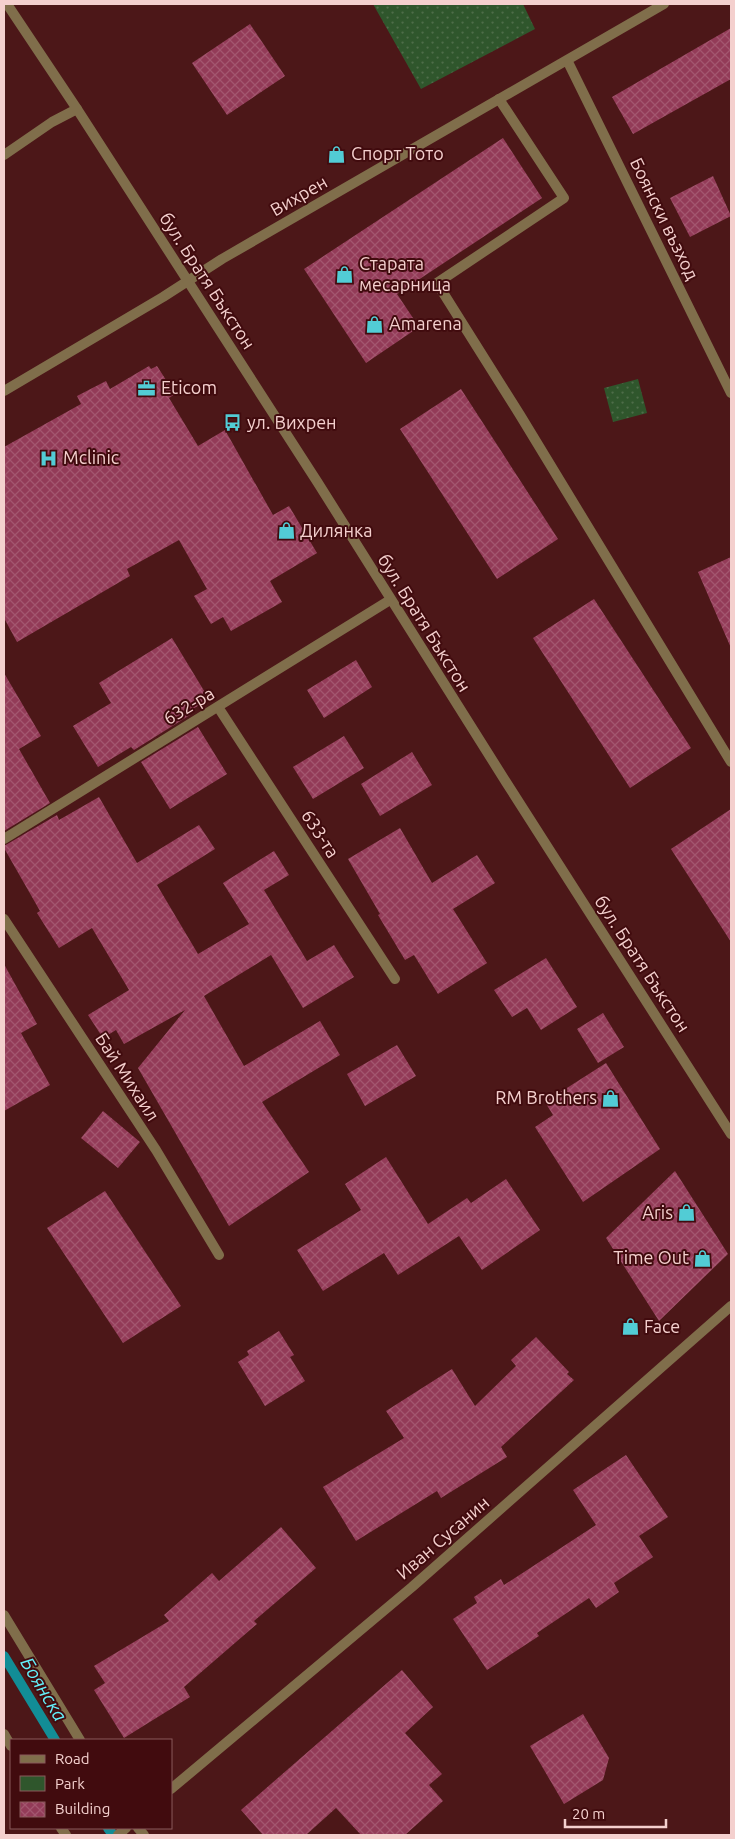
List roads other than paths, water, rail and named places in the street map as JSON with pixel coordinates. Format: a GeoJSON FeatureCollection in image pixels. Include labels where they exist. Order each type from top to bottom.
{"type":"FeatureCollection","features":[{"type":"Feature","properties":{"kind":"street","name":"бул. Братя Бъкстон"},"geometry":{"type":"LineString","coordinates":[[7,4],[318,483],[390,600],[731,1134]]}},
{"type":"Feature","properties":{"kind":"street","name":"Вихрен"},"geometry":{"type":"LineString","coordinates":[[4,391],[154,302],[222,259],[499,100],[659,5]]}},
{"type":"Feature","properties":{"kind":"street","name":"Боянски възход"},"geometry":{"type":"LineString","coordinates":[[567,60],[731,393]]}},
{"type":"Feature","properties":{"kind":"street"},"geometry":{"type":"LineString","coordinates":[[499,100],[564,198],[437,283],[525,423],[731,762]]}},
{"type":"Feature","properties":{"kind":"street"},"geometry":{"type":"LineString","coordinates":[[4,155],[76,108]]}},
{"type":"Feature","properties":{"kind":"street","name":"632-ра"},"geometry":{"type":"LineString","coordinates":[[4,839],[390,600]]}},
{"type":"Feature","properties":{"kind":"street","name":"633-та"},"geometry":{"type":"LineString","coordinates":[[218,707],[396,979]]}},
{"type":"Feature","properties":{"kind":"street","name":"Бай Михаил"},"geometry":{"type":"LineString","coordinates":[[4,919],[156,1150],[219,1255]]}},
{"type":"Feature","properties":{"kind":"street","name":"Иван Сусанин"},"geometry":{"type":"LineString","coordinates":[[172,1788],[412,1587],[731,1306]]}},
{"type":"Feature","properties":{"kind":"street"},"geometry":{"type":"LineString","coordinates":[[4,1615],[79,1739]]}},
{"type":"Feature","properties":{"kind":"waterway","name":"Боянска"},"geometry":{"type":"LineString","coordinates":[[4,1656],[54,1739]]}},
{"type":"Feature","properties":{"kind":"waterway","name":"Боянска"},"geometry":{"type":"LineString","coordinates":[[109,1829],[113,1835]]}},
{"type":"Feature","properties":{"kind":"place","name":"Спорт Тото"},"geometry":{"type":"Point","coordinates":[337,154]}},
{"type":"Feature","properties":{"kind":"place","name":"Старата месарница"},"geometry":{"type":"Point","coordinates":[345,274]}},
{"type":"Feature","properties":{"kind":"place","name":"Amarena"},"geometry":{"type":"Point","coordinates":[375,324]}},
{"type":"Feature","properties":{"kind":"place","name":"Eticom"},"geometry":{"type":"Point","coordinates":[147,388]}},
{"type":"Feature","properties":{"kind":"place","name":"ул. Вихрен"},"geometry":{"type":"Point","coordinates":[233,423]}},
{"type":"Feature","properties":{"kind":"place","name":"Mclinic"},"geometry":{"type":"Point","coordinates":[49,458]}},
{"type":"Feature","properties":{"kind":"place","name":"Дилянка"},"geometry":{"type":"Point","coordinates":[286,531]}},
{"type":"Feature","properties":{"kind":"place","name":"RM Brothers"},"geometry":{"type":"Point","coordinates":[611,1098]}},
{"type":"Feature","properties":{"kind":"place","name":"Aris"},"geometry":{"type":"Point","coordinates":[687,1213]}},
{"type":"Feature","properties":{"kind":"place","name":"Time Out"},"geometry":{"type":"Point","coordinates":[703,1258]}},
{"type":"Feature","properties":{"kind":"place","name":"Face"},"geometry":{"type":"Point","coordinates":[630,1327]}}]}
